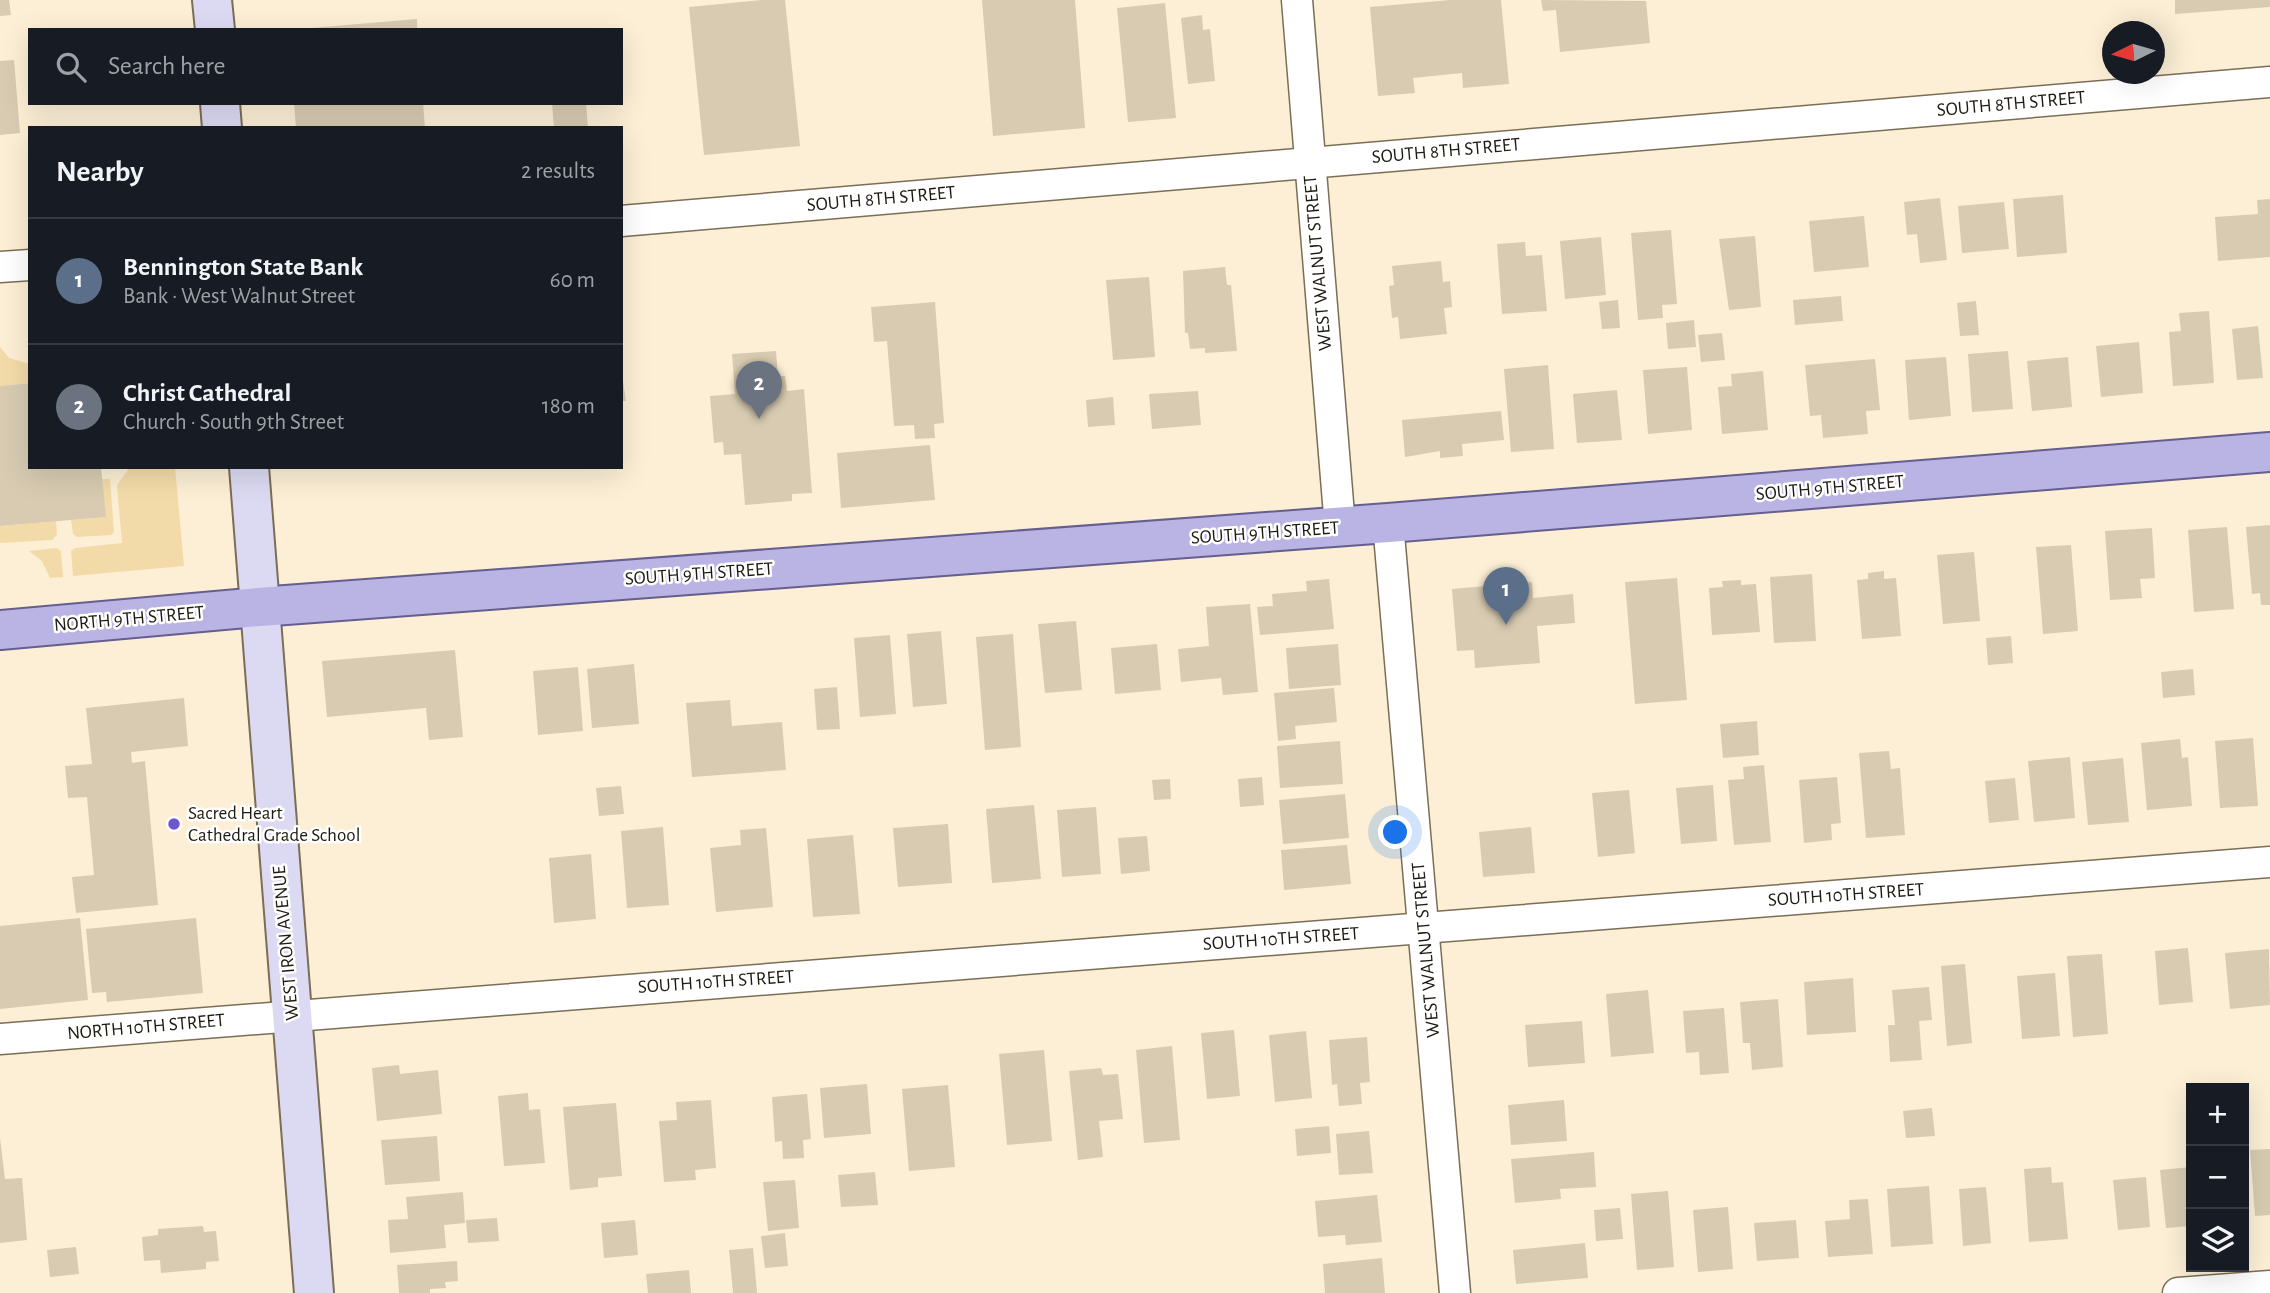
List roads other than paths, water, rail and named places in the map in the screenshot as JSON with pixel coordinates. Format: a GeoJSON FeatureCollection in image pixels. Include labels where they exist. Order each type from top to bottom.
{"type":"FeatureCollection","features":[{"type":"Feature","properties":{"kind":"main road","name":"SOUTH 9TH STREET"},"geometry":{"type":"LineString","coordinates":[[259,607],[1340,527],[2270,452]]}},
{"type":"Feature","properties":{"kind":"main road","name":"NORTH 9TH STREET"},"geometry":{"type":"LineString","coordinates":[[0,630],[259,607]]}},
{"type":"Feature","properties":{"kind":"street"},"geometry":{"type":"LineString","coordinates":[[212,0],[215,28]]}},
{"type":"Feature","properties":{"kind":"street","name":"WEST WALNUT STREET"},"geometry":{"type":"LineString","coordinates":[[1297,0],[1340,527]]}},
{"type":"Feature","properties":{"kind":"street","name":"SOUTH 8TH STREET"},"geometry":{"type":"LineString","coordinates":[[623,221],[2270,82]]}},
{"type":"Feature","properties":{"kind":"street"},"geometry":{"type":"LineString","coordinates":[[220,105],[222,126]]}},
{"type":"Feature","properties":{"kind":"street"},"geometry":{"type":"LineString","coordinates":[[0,267],[28,265]]}},
{"type":"Feature","properties":{"kind":"street","name":"WEST IRON AVENUE"},"geometry":{"type":"LineString","coordinates":[[249,469],[314,1293]]}},
{"type":"Feature","properties":{"kind":"street","name":"WEST WALNUT STREET"},"geometry":{"type":"LineString","coordinates":[[1388,523],[1455,1293]]}},
{"type":"Feature","properties":{"kind":"street","name":"SOUTH 10TH STREET"},"geometry":{"type":"LineString","coordinates":[[292,1014],[2270,862]]}},
{"type":"Feature","properties":{"kind":"street","name":"NORTH 10TH STREET"},"geometry":{"type":"LineString","coordinates":[[0,1039],[292,1014]]}},
{"type":"Feature","properties":{"kind":"street"},"geometry":{"type":"LineString","coordinates":[[2178,1293],[2270,1286]]}},
{"type":"Feature","properties":{"kind":"place","name":"Christ Cathedral"},"geometry":{"type":"Point","coordinates":[759,419]}},
{"type":"Feature","properties":{"kind":"place","name":"Bennington State Bank"},"geometry":{"type":"Point","coordinates":[1506,625]}},
{"type":"Feature","properties":{"kind":"place","name":"Sacred Heart Cathedral Grade School"},"geometry":{"type":"Point","coordinates":[174,824]}}]}
